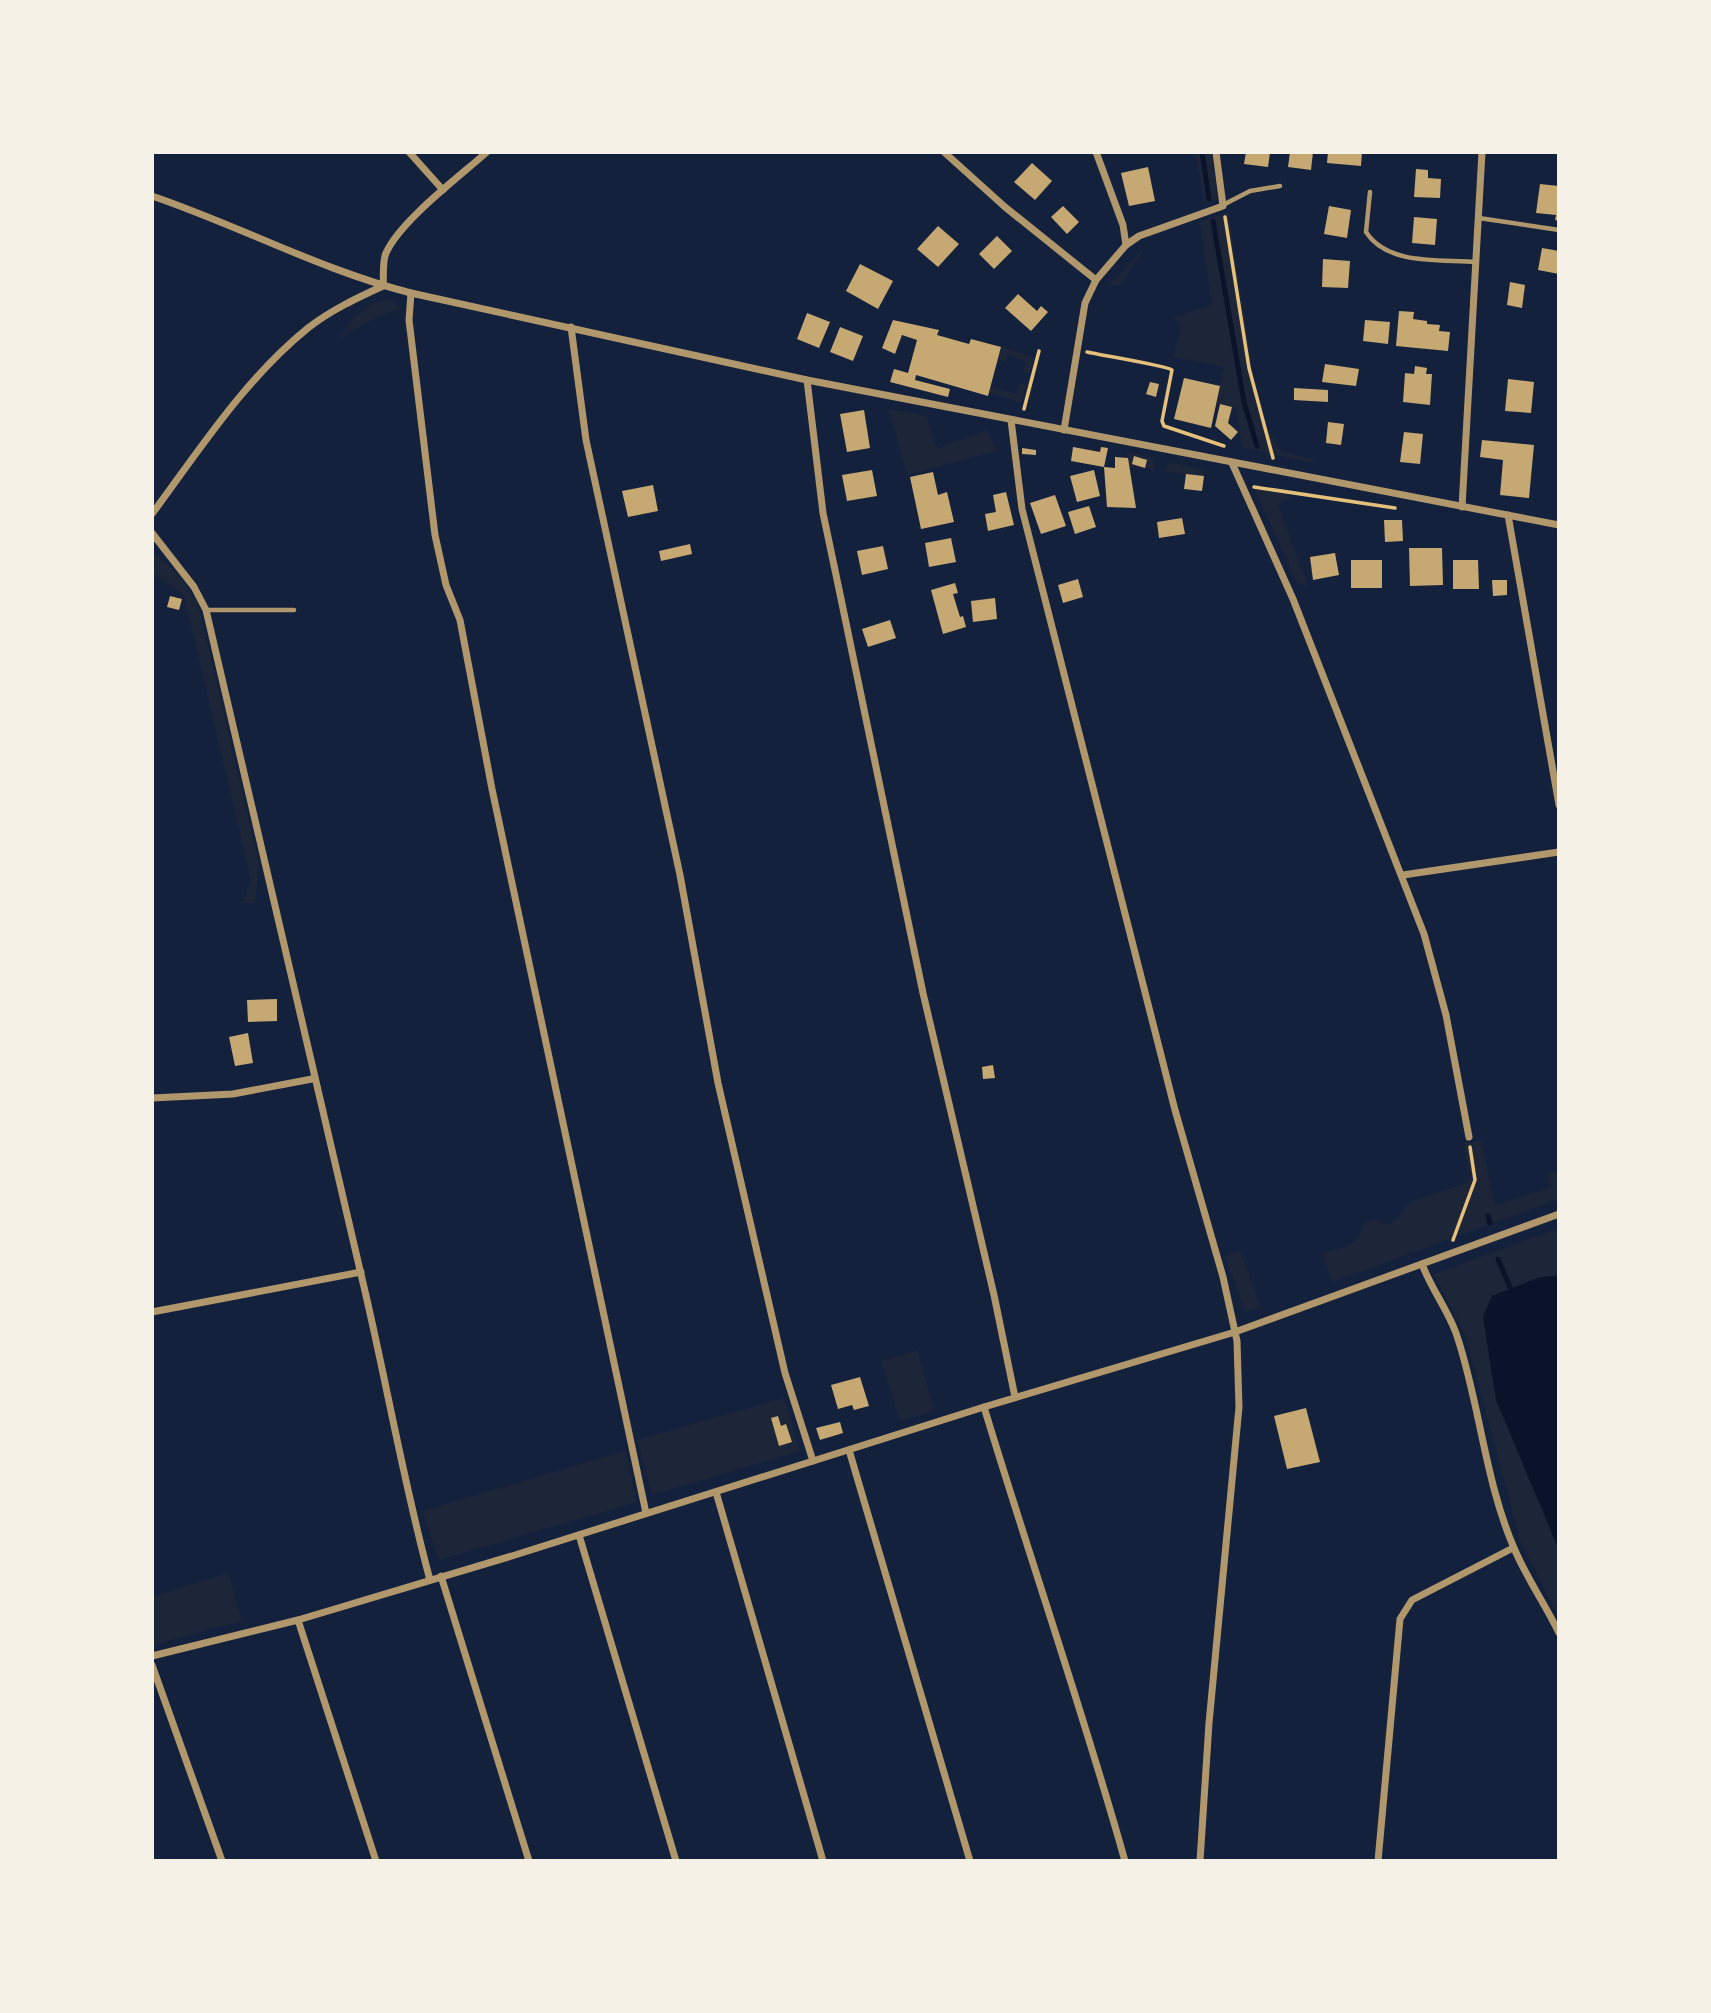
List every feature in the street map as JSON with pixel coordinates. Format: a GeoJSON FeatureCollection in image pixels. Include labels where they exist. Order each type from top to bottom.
{"type":"FeatureCollection","features":[{"type":"Feature","properties":{"kind":"street"},"geometry":{"type":"LineString","coordinates":[[409,152],[443,190]]}},
{"type":"Feature","properties":{"kind":"street"},"geometry":{"type":"LineString","coordinates":[[383,286],[385,255],[396,238],[443,190],[487,152]]}},
{"type":"Feature","properties":{"kind":"street"},"geometry":{"type":"LineString","coordinates":[[944,152],[1005,207],[1096,280]]}},
{"type":"Feature","properties":{"kind":"street"},"geometry":{"type":"LineString","coordinates":[[1096,152],[1124,225],[1126,245]]}},
{"type":"Feature","properties":{"kind":"street"},"geometry":{"type":"LineString","coordinates":[[1064,430],[1085,303],[1096,280],[1126,245],[1139,236],[1223,206],[1216,152]]}},
{"type":"Feature","properties":{"kind":"street"},"geometry":{"type":"LineString","coordinates":[[1462,507],[1482,152]]}},
{"type":"Feature","properties":{"kind":"street"},"geometry":{"type":"LineString","coordinates":[[152,196],[218,219],[354,278],[411,293],[807,380],[1559,525]]}},
{"type":"Feature","properties":{"kind":"street"},"geometry":{"type":"LineString","coordinates":[[152,513],[256,376],[310,327],[352,299],[383,286]]}},
{"type":"Feature","properties":{"kind":"street"},"geometry":{"type":"LineString","coordinates":[[411,293],[409,320],[435,535],[446,585],[460,620],[495,803],[646,1513]]}},
{"type":"Feature","properties":{"kind":"street"},"geometry":{"type":"LineString","coordinates":[[571,327],[586,440],[680,875],[718,1083],[785,1373],[813,1461]]}},
{"type":"Feature","properties":{"kind":"street"},"geometry":{"type":"LineString","coordinates":[[807,380],[823,513],[923,993],[994,1295],[1015,1397]]}},
{"type":"Feature","properties":{"kind":"street"},"geometry":{"type":"LineString","coordinates":[[1011,420],[1022,509],[1175,1110],[1223,1277],[1235,1332],[1239,1407],[1209,1723],[1200,1861]]}},
{"type":"Feature","properties":{"kind":"street"},"geometry":{"type":"LineString","coordinates":[[1232,463],[1293,599],[1424,934],[1446,1015],[1469,1137]]}},
{"type":"Feature","properties":{"kind":"street"},"geometry":{"type":"LineString","coordinates":[[1508,515],[1559,805]]}},
{"type":"Feature","properties":{"kind":"street"},"geometry":{"type":"LineString","coordinates":[[152,533],[194,587],[206,610],[312,1079],[360,1272],[410,1506],[430,1580]]}},
{"type":"Feature","properties":{"kind":"street"},"geometry":{"type":"LineString","coordinates":[[1403,876],[1559,852]]}},
{"type":"Feature","properties":{"kind":"street"},"geometry":{"type":"LineString","coordinates":[[152,1098],[233,1094],[312,1079]]}},
{"type":"Feature","properties":{"kind":"street"},"geometry":{"type":"LineString","coordinates":[[152,1656],[298,1620],[579,1535],[1015,1397],[1235,1332],[1559,1214]]}},
{"type":"Feature","properties":{"kind":"street"},"geometry":{"type":"LineString","coordinates":[[1422,1264],[1431,1288],[1456,1332],[1473,1390],[1490,1470],[1513,1548],[1559,1633]]}},
{"type":"Feature","properties":{"kind":"street"},"geometry":{"type":"LineString","coordinates":[[152,1312],[360,1272]]}},
{"type":"Feature","properties":{"kind":"street"},"geometry":{"type":"LineString","coordinates":[[984,1407],[1062,1661],[1089,1733],[1125,1861]]}},
{"type":"Feature","properties":{"kind":"street"},"geometry":{"type":"LineString","coordinates":[[849,1450],[970,1861]]}},
{"type":"Feature","properties":{"kind":"street"},"geometry":{"type":"LineString","coordinates":[[716,1492],[823,1861]]}},
{"type":"Feature","properties":{"kind":"street"},"geometry":{"type":"LineString","coordinates":[[579,1535],[676,1861]]}},
{"type":"Feature","properties":{"kind":"street"},"geometry":{"type":"LineString","coordinates":[[1378,1861],[1400,1619],[1412,1600],[1513,1548]]}},
{"type":"Feature","properties":{"kind":"street"},"geometry":{"type":"LineString","coordinates":[[441,1576],[529,1861]]}},
{"type":"Feature","properties":{"kind":"street"},"geometry":{"type":"LineString","coordinates":[[298,1620],[348,1766],[376,1861]]}},
{"type":"Feature","properties":{"kind":"street"},"geometry":{"type":"LineString","coordinates":[[152,1665],[222,1861]]}},
{"type":"Feature","properties":{"kind":"lane"},"geometry":{"type":"LineString","coordinates":[[1223,206],[1250,191],[1280,186]]}},
{"type":"Feature","properties":{"kind":"lane"},"geometry":{"type":"LineString","coordinates":[[1370,192],[1366,232],[1384,250],[1398,255],[1477,262]]}},
{"type":"Feature","properties":{"kind":"lane"},"geometry":{"type":"LineString","coordinates":[[1479,218],[1559,230]]}},
{"type":"Feature","properties":{"kind":"lane"},"geometry":{"type":"LineString","coordinates":[[206,610],[294,610]]}},
{"type":"Feature","properties":{"kind":"path"},"geometry":{"type":"LineString","coordinates":[[1223,206],[1249,368],[1272,458]]}},
{"type":"Feature","properties":{"kind":"path"},"geometry":{"type":"LineString","coordinates":[[1076,350],[1139,365],[1166,365],[1172,369],[1162,421],[1164,426],[1233,451]]}},
{"type":"Feature","properties":{"kind":"path"},"geometry":{"type":"LineString","coordinates":[[1022,415],[1039,351]]}},
{"type":"Feature","properties":{"kind":"path"},"geometry":{"type":"LineString","coordinates":[[1259,456],[1286,460]]}},
{"type":"Feature","properties":{"kind":"path"},"geometry":{"type":"LineString","coordinates":[[1452,1242],[1475,1180],[1469,1137]]}},
{"type":"Feature","properties":{"kind":"shaded area"},"geometry":{"type":"Polygon","coordinates":[[[1195,152],[1211,152],[1218,198],[1204,202],[1195,152]]]}},
{"type":"Feature","properties":{"kind":"shaded area"},"geometry":{"type":"Polygon","coordinates":[[[1228,212],[1254,378],[1264,423],[1281,451],[1314,460],[1313,463],[1242,448],[1236,408],[1216,403],[1224,367],[1174,357],[1181,323],[1171,318],[1212,305],[1200,222],[1228,212]]]}},
{"type":"Feature","properties":{"kind":"shaded area"},"geometry":{"type":"Polygon","coordinates":[[[1148,243],[1121,284],[1109,286],[1148,243]]]}},
{"type":"Feature","properties":{"kind":"shaded area"},"geometry":{"type":"Polygon","coordinates":[[[390,299],[396,302],[400,309],[378,316],[339,339],[360,312],[373,304],[390,299]]]}},
{"type":"Feature","properties":{"kind":"shaded area"},"geometry":{"type":"Polygon","coordinates":[[[1001,347],[1034,357],[1029,374],[1023,372],[1026,361],[1008,355],[1006,362],[998,359],[1001,347]]]}},
{"type":"Feature","properties":{"kind":"shaded area"},"geometry":{"type":"Polygon","coordinates":[[[1019,383],[1026,385],[1021,402],[988,393],[990,386],[1016,394],[1019,383]]]}},
{"type":"Feature","properties":{"kind":"shaded area"},"geometry":{"type":"Polygon","coordinates":[[[889,409],[927,416],[934,444],[939,448],[987,430],[997,451],[907,475],[889,409]]]}},
{"type":"Feature","properties":{"kind":"shaded area"},"geometry":{"type":"Polygon","coordinates":[[[1127,452],[1154,459],[1155,470],[1130,467],[1127,452]]]}},
{"type":"Feature","properties":{"kind":"shaded area"},"geometry":{"type":"Polygon","coordinates":[[[1170,462],[1203,470],[1204,476],[1165,472],[1170,462]]]}},
{"type":"Feature","properties":{"kind":"shaded area"},"geometry":{"type":"Polygon","coordinates":[[[1255,490],[1289,493],[1290,497],[1278,505],[1308,586],[1297,583],[1255,490]]]}},
{"type":"Feature","properties":{"kind":"shaded area"},"geometry":{"type":"Polygon","coordinates":[[[152,551],[180,576],[198,604],[259,864],[255,903],[242,903],[251,881],[184,595],[152,573],[152,551]]]}},
{"type":"Feature","properties":{"kind":"shaded area"},"geometry":{"type":"Polygon","coordinates":[[[1481,1141],[1495,1205],[1550,1188],[1547,1173],[1559,1171],[1559,1199],[1332,1282],[1322,1253],[1354,1241],[1362,1231],[1364,1223],[1378,1219],[1380,1223],[1390,1225],[1412,1201],[1467,1183],[1471,1178],[1463,1143],[1481,1141]]]}},
{"type":"Feature","properties":{"kind":"shaded area"},"geometry":{"type":"Polygon","coordinates":[[[1559,1228],[1559,1618],[1520,1541],[1466,1337],[1434,1274],[1559,1228]]]}},
{"type":"Feature","properties":{"kind":"shaded area"},"geometry":{"type":"Polygon","coordinates":[[[1240,1251],[1261,1307],[1246,1312],[1225,1257],[1240,1251]]]}},
{"type":"Feature","properties":{"kind":"shaded area"},"geometry":{"type":"Polygon","coordinates":[[[1559,1276],[1559,1550],[1496,1400],[1483,1317],[1492,1296],[1540,1277],[1559,1276]]]}},
{"type":"Feature","properties":{"kind":"shaded area"},"geometry":{"type":"Polygon","coordinates":[[[918,1350],[934,1411],[900,1421],[881,1361],[918,1350]]]}},
{"type":"Feature","properties":{"kind":"shaded area"},"geometry":{"type":"Polygon","coordinates":[[[784,1398],[800,1451],[652,1495],[637,1440],[784,1398]]]}},
{"type":"Feature","properties":{"kind":"shaded area"},"geometry":{"type":"Polygon","coordinates":[[[625,1451],[637,1502],[439,1560],[422,1511],[625,1451]]]}},
{"type":"Feature","properties":{"kind":"shaded area"},"geometry":{"type":"Polygon","coordinates":[[[228,1573],[242,1621],[152,1645],[152,1597],[228,1573]]]}},
{"type":"Feature","properties":{"kind":"building"},"geometry":{"type":"Polygon","coordinates":[[[1246,152],[1270,152],[1268,167],[1244,164],[1246,152]]]}},
{"type":"Feature","properties":{"kind":"building"},"geometry":{"type":"Polygon","coordinates":[[[1290,152],[1313,152],[1311,170],[1288,167],[1290,152]]]}},
{"type":"Feature","properties":{"kind":"building"},"geometry":{"type":"Polygon","coordinates":[[[1328,152],[1362,152],[1361,166],[1327,163],[1328,152]]]}},
{"type":"Feature","properties":{"kind":"building"},"geometry":{"type":"Polygon","coordinates":[[[1032,163],[1052,181],[1035,200],[1014,182],[1032,163]]]}},
{"type":"Feature","properties":{"kind":"building"},"geometry":{"type":"Polygon","coordinates":[[[1148,167],[1155,201],[1129,206],[1121,173],[1148,167]]]}},
{"type":"Feature","properties":{"kind":"building"},"geometry":{"type":"Polygon","coordinates":[[[1416,169],[1428,170],[1428,178],[1441,179],[1440,198],[1414,197],[1416,169]]]}},
{"type":"Feature","properties":{"kind":"building"},"geometry":{"type":"Polygon","coordinates":[[[1540,184],[1559,186],[1559,221],[1555,220],[1556,215],[1536,213],[1540,184]]]}},
{"type":"Feature","properties":{"kind":"building"},"geometry":{"type":"Polygon","coordinates":[[[1063,206],[1079,222],[1067,234],[1051,217],[1063,206]]]}},
{"type":"Feature","properties":{"kind":"building"},"geometry":{"type":"Polygon","coordinates":[[[1329,206],[1351,210],[1347,238],[1324,234],[1329,206]]]}},
{"type":"Feature","properties":{"kind":"building"},"geometry":{"type":"Polygon","coordinates":[[[1414,217],[1437,219],[1435,245],[1412,243],[1414,217]]]}},
{"type":"Feature","properties":{"kind":"building"},"geometry":{"type":"Polygon","coordinates":[[[938,226],[959,244],[938,267],[917,249],[938,226]]]}},
{"type":"Feature","properties":{"kind":"building"},"geometry":{"type":"Polygon","coordinates":[[[997,236],[1012,251],[994,269],[979,254],[997,236]]]}},
{"type":"Feature","properties":{"kind":"building"},"geometry":{"type":"Polygon","coordinates":[[[1542,248],[1559,251],[1559,274],[1538,270],[1542,248]]]}},
{"type":"Feature","properties":{"kind":"building"},"geometry":{"type":"Polygon","coordinates":[[[1323,259],[1350,261],[1348,288],[1322,287],[1323,259]]]}},
{"type":"Feature","properties":{"kind":"building"},"geometry":{"type":"Polygon","coordinates":[[[860,264],[893,281],[878,309],[846,291],[860,264]]]}},
{"type":"Feature","properties":{"kind":"building"},"geometry":{"type":"Polygon","coordinates":[[[1510,282],[1525,285],[1522,308],[1507,305],[1510,282]]]}},
{"type":"Feature","properties":{"kind":"building"},"geometry":{"type":"Polygon","coordinates":[[[1018,294],[1037,311],[1041,306],[1048,312],[1031,331],[1005,308],[1018,294]]]}},
{"type":"Feature","properties":{"kind":"building"},"geometry":{"type":"Polygon","coordinates":[[[1399,311],[1414,312],[1413,319],[1440,325],[1439,331],[1450,332],[1448,351],[1396,346],[1399,311]]]}},
{"type":"Feature","properties":{"kind":"building"},"geometry":{"type":"Polygon","coordinates":[[[807,313],[830,322],[819,348],[797,339],[807,313]]]}},
{"type":"Feature","properties":{"kind":"building"},"geometry":{"type":"Polygon","coordinates":[[[893,320],[939,330],[937,335],[969,344],[971,339],[1001,347],[988,396],[916,375],[915,380],[950,389],[948,397],[890,382],[894,369],[908,373],[917,340],[902,335],[895,354],[882,348],[893,320]]]}},
{"type":"Feature","properties":{"kind":"building"},"geometry":{"type":"Polygon","coordinates":[[[1365,320],[1390,322],[1388,344],[1363,341],[1365,320]]]}},
{"type":"Feature","properties":{"kind":"building"},"geometry":{"type":"Polygon","coordinates":[[[840,327],[863,336],[853,361],[830,352],[840,327]]]}},
{"type":"Feature","properties":{"kind":"building"},"geometry":{"type":"Polygon","coordinates":[[[1325,364],[1359,369],[1356,386],[1322,382],[1325,364]]]}},
{"type":"Feature","properties":{"kind":"building"},"geometry":{"type":"Polygon","coordinates":[[[1415,366],[1427,368],[1426,374],[1432,374],[1430,405],[1403,402],[1405,373],[1414,374],[1415,366]]]}},
{"type":"Feature","properties":{"kind":"building"},"geometry":{"type":"Polygon","coordinates":[[[1184,378],[1220,386],[1211,428],[1174,419],[1184,378]]]}},
{"type":"Feature","properties":{"kind":"building"},"geometry":{"type":"Polygon","coordinates":[[[1508,379],[1534,382],[1531,413],[1505,411],[1508,379]]]}},
{"type":"Feature","properties":{"kind":"building"},"geometry":{"type":"Polygon","coordinates":[[[1150,382],[1159,384],[1156,397],[1146,394],[1150,382]]]}},
{"type":"Feature","properties":{"kind":"building"},"geometry":{"type":"Polygon","coordinates":[[[1294,388],[1328,390],[1328,402],[1294,400],[1294,388]]]}},
{"type":"Feature","properties":{"kind":"building"},"geometry":{"type":"Polygon","coordinates":[[[1220,404],[1232,407],[1228,423],[1238,432],[1231,440],[1215,426],[1220,404]]]}},
{"type":"Feature","properties":{"kind":"building"},"geometry":{"type":"Polygon","coordinates":[[[864,410],[870,448],[847,452],[840,414],[864,410]]]}},
{"type":"Feature","properties":{"kind":"building"},"geometry":{"type":"Polygon","coordinates":[[[1328,422],[1344,424],[1341,445],[1326,443],[1328,422]]]}},
{"type":"Feature","properties":{"kind":"building"},"geometry":{"type":"Polygon","coordinates":[[[1404,432],[1423,434],[1420,464],[1400,462],[1404,432]]]}},
{"type":"Feature","properties":{"kind":"building"},"geometry":{"type":"Polygon","coordinates":[[[1482,440],[1534,445],[1529,498],[1500,495],[1503,460],[1480,457],[1482,440]]]}},
{"type":"Feature","properties":{"kind":"building"},"geometry":{"type":"Polygon","coordinates":[[[1073,447],[1100,452],[1101,447],[1108,448],[1104,467],[1071,461],[1073,447]]]}},
{"type":"Feature","properties":{"kind":"building"},"geometry":{"type":"Polygon","coordinates":[[[1022,448],[1036,450],[1036,455],[1022,454],[1022,448]]]}},
{"type":"Feature","properties":{"kind":"building"},"geometry":{"type":"Polygon","coordinates":[[[1134,456],[1147,460],[1145,468],[1132,464],[1134,456]]]}},
{"type":"Feature","properties":{"kind":"building"},"geometry":{"type":"Polygon","coordinates":[[[1115,457],[1128,458],[1136,508],[1107,507],[1104,467],[1115,468],[1115,457]]]}},
{"type":"Feature","properties":{"kind":"building"},"geometry":{"type":"Polygon","coordinates":[[[872,470],[877,496],[847,501],[842,475],[872,470]]]}},
{"type":"Feature","properties":{"kind":"building"},"geometry":{"type":"Polygon","coordinates":[[[1094,470],[1100,496],[1077,502],[1070,476],[1094,470]]]}},
{"type":"Feature","properties":{"kind":"building"},"geometry":{"type":"Polygon","coordinates":[[[933,472],[938,495],[947,492],[954,522],[921,529],[910,477],[933,472]]]}},
{"type":"Feature","properties":{"kind":"building"},"geometry":{"type":"Polygon","coordinates":[[[1186,474],[1204,476],[1202,491],[1184,489],[1186,474]]]}},
{"type":"Feature","properties":{"kind":"building"},"geometry":{"type":"Polygon","coordinates":[[[653,485],[658,511],[628,517],[622,491],[653,485]]]}},
{"type":"Feature","properties":{"kind":"building"},"geometry":{"type":"Polygon","coordinates":[[[1006,492],[1014,525],[988,531],[985,514],[996,512],[993,495],[1006,492]]]}},
{"type":"Feature","properties":{"kind":"building"},"geometry":{"type":"Polygon","coordinates":[[[1055,495],[1066,526],[1041,534],[1030,503],[1055,495]]]}},
{"type":"Feature","properties":{"kind":"building"},"geometry":{"type":"Polygon","coordinates":[[[1089,506],[1096,527],[1075,534],[1068,512],[1089,506]]]}},
{"type":"Feature","properties":{"kind":"building"},"geometry":{"type":"Polygon","coordinates":[[[1182,518],[1185,534],[1159,538],[1157,522],[1182,518]]]}},
{"type":"Feature","properties":{"kind":"building"},"geometry":{"type":"Polygon","coordinates":[[[1384,520],[1402,520],[1403,541],[1385,542],[1384,520]]]}},
{"type":"Feature","properties":{"kind":"building"},"geometry":{"type":"Polygon","coordinates":[[[951,538],[956,562],[929,567],[925,543],[951,538]]]}},
{"type":"Feature","properties":{"kind":"building"},"geometry":{"type":"Polygon","coordinates":[[[690,544],[692,554],[661,561],[659,551],[690,544]]]}},
{"type":"Feature","properties":{"kind":"building"},"geometry":{"type":"Polygon","coordinates":[[[883,546],[888,569],[862,575],[857,551],[883,546]]]}},
{"type":"Feature","properties":{"kind":"building"},"geometry":{"type":"Polygon","coordinates":[[[1409,548],[1442,548],[1443,585],[1410,586],[1409,548]]]}},
{"type":"Feature","properties":{"kind":"building"},"geometry":{"type":"Polygon","coordinates":[[[1335,553],[1339,575],[1313,580],[1310,557],[1335,553]]]}},
{"type":"Feature","properties":{"kind":"building"},"geometry":{"type":"Polygon","coordinates":[[[1351,560],[1382,560],[1382,588],[1351,588],[1351,560]]]}},
{"type":"Feature","properties":{"kind":"building"},"geometry":{"type":"Polygon","coordinates":[[[1453,560],[1478,560],[1479,589],[1453,589],[1453,560]]]}},
{"type":"Feature","properties":{"kind":"building"},"geometry":{"type":"Polygon","coordinates":[[[1078,579],[1083,597],[1063,603],[1058,585],[1078,579]]]}},
{"type":"Feature","properties":{"kind":"building"},"geometry":{"type":"Polygon","coordinates":[[[1492,580],[1507,580],[1507,595],[1493,596],[1492,580]]]}},
{"type":"Feature","properties":{"kind":"building"},"geometry":{"type":"Polygon","coordinates":[[[955,583],[958,593],[953,594],[966,627],[943,634],[931,590],[955,583]]]}},
{"type":"Feature","properties":{"kind":"building"},"geometry":{"type":"Polygon","coordinates":[[[170,596],[182,599],[179,610],[167,607],[170,596]]]}},
{"type":"Feature","properties":{"kind":"building"},"geometry":{"type":"Polygon","coordinates":[[[995,598],[997,619],[973,622],[971,601],[995,598]]]}},
{"type":"Feature","properties":{"kind":"building"},"geometry":{"type":"Polygon","coordinates":[[[890,620],[896,638],[868,647],[862,629],[890,620]]]}},
{"type":"Feature","properties":{"kind":"building"},"geometry":{"type":"Polygon","coordinates":[[[277,999],[277,1021],[248,1022],[247,1000],[277,999]]]}},
{"type":"Feature","properties":{"kind":"building"},"geometry":{"type":"Polygon","coordinates":[[[248,1033],[253,1063],[235,1066],[229,1037],[248,1033]]]}},
{"type":"Feature","properties":{"kind":"building"},"geometry":{"type":"Polygon","coordinates":[[[993,1065],[995,1078],[983,1079],[982,1067],[993,1065]]]}},
{"type":"Feature","properties":{"kind":"building"},"geometry":{"type":"Polygon","coordinates":[[[860,1377],[869,1406],[854,1410],[852,1405],[838,1409],[831,1385],[860,1377]]]}},
{"type":"Feature","properties":{"kind":"building"},"geometry":{"type":"Polygon","coordinates":[[[1306,1408],[1320,1462],[1287,1469],[1274,1416],[1306,1408]]]}},
{"type":"Feature","properties":{"kind":"building"},"geometry":{"type":"Polygon","coordinates":[[[778,1416],[781,1426],[786,1424],[792,1442],[779,1446],[771,1418],[778,1416]]]}},
{"type":"Feature","properties":{"kind":"building"},"geometry":{"type":"Polygon","coordinates":[[[840,1422],[843,1433],[820,1440],[816,1428],[840,1422]]]}},
{"type":"Feature","properties":{"kind":"waterway"},"geometry":{"type":"LineString","coordinates":[[1202,152],[1209,199]]}},
{"type":"Feature","properties":{"kind":"waterway"},"geometry":{"type":"LineString","coordinates":[[1213,221],[1244,402],[1257,446]]}},
{"type":"Feature","properties":{"kind":"waterway"},"geometry":{"type":"LineString","coordinates":[[1488,1216],[1490,1223]]}},
{"type":"Feature","properties":{"kind":"waterway"},"geometry":{"type":"LineString","coordinates":[[1498,1259],[1513,1294]]}}]}
